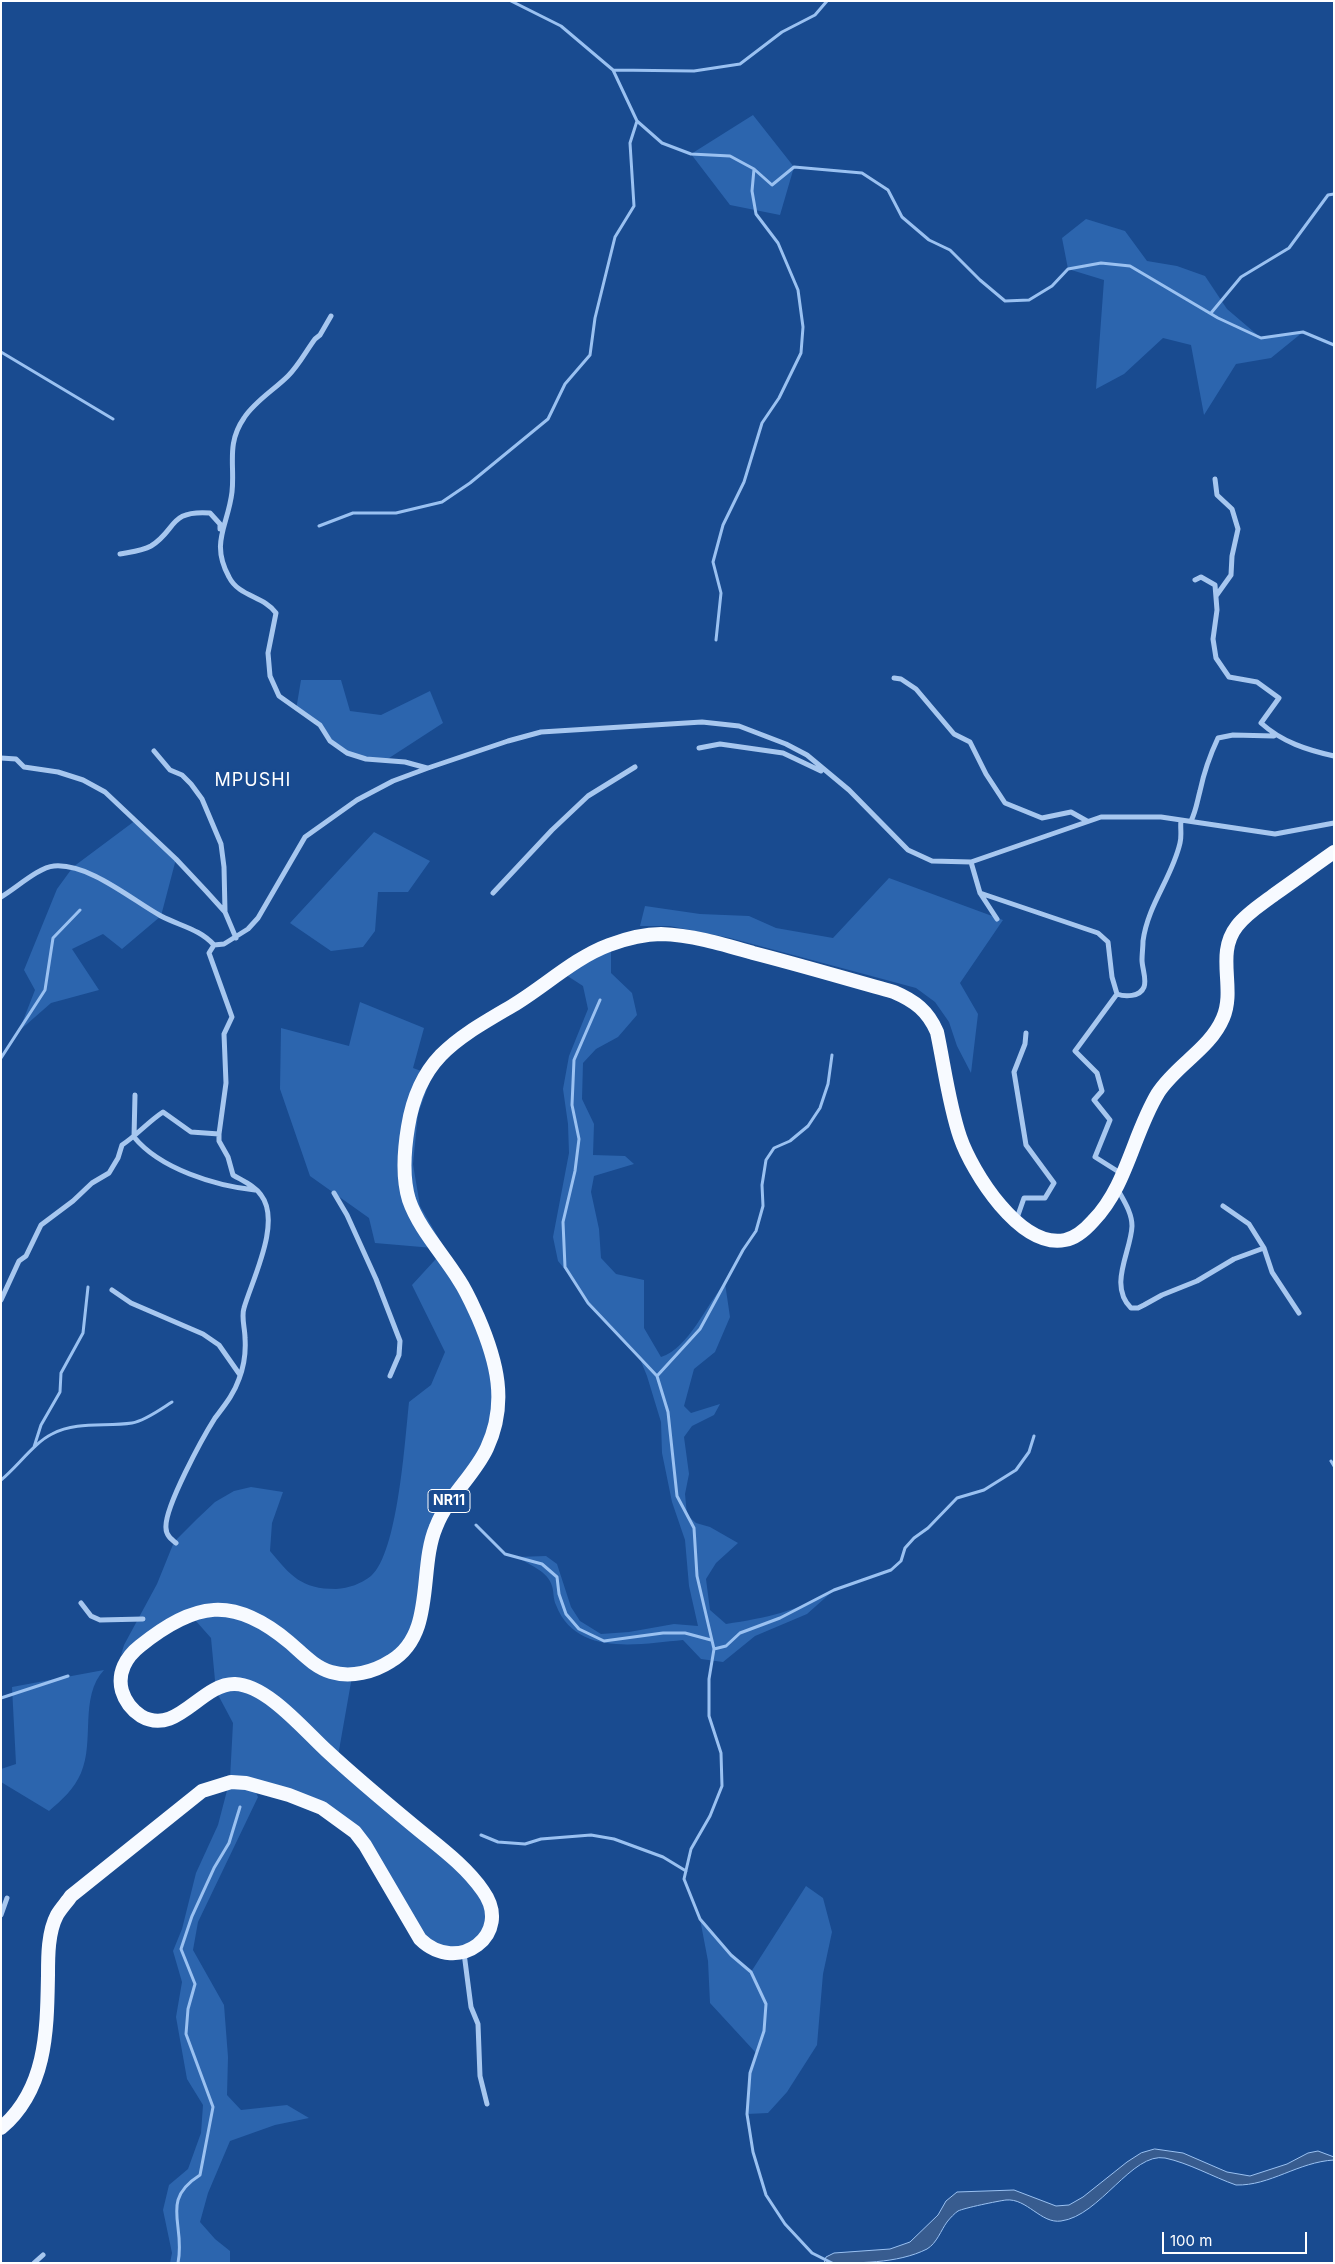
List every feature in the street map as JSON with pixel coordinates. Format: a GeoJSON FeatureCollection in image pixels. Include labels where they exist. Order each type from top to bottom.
{"type":"FeatureCollection","features":[{"type":"Feature","properties":{"kind":"highway","name":"NR11"},"geometry":{"type":"LineString","coordinates":[[464,1952],[480,1943],[491,1924],[491,1905],[483,1890],[448,1854],[341,1764],[277,1704],[251,1688],[234,1684],[227,1685],[167,1720],[150,1720],[142,1716],[128,1703],[121,1682],[124,1664],[138,1647],[184,1618],[214,1609],[246,1614],[280,1635],[308,1660],[331,1672],[346,1675],[364,1673],[390,1662],[407,1648],[414,1636],[421,1613],[431,1540],[447,1504],[486,1451],[496,1427],[499,1393],[494,1358],[468,1296],[428,1235],[413,1209],[408,1195],[405,1155],[407,1134],[413,1101],[424,1075],[441,1054],[455,1042],[607,945],[645,935],[658,934],[699,938],[894,992],[925,1010],[937,1032],[960,1135],[975,1172],[991,1194],[1016,1221],[1047,1240],[1059,1241],[1071,1238],[1083,1231],[1094,1220],[1117,1188],[1159,1092],[1212,1035],[1223,1019],[1228,988],[1226,955],[1236,926],[1250,913],[1334,852]]}},
{"type":"Feature","properties":{"kind":"highway"},"geometry":{"type":"LineString","coordinates":[[1,2128],[23,2103],[36,2078],[46,2029],[48,1955],[57,1916],[71,1896],[188,1801],[212,1787],[231,1782],[246,1782],[310,1803],[335,1816],[355,1832],[365,1845],[409,1923],[425,1945],[444,1954],[464,1952]]}},
{"type":"Feature","properties":{"kind":"street"},"geometry":{"type":"LineString","coordinates":[[220,534],[232,492],[233,450],[240,424],[255,406],[293,371],[315,338],[320,335],[331,316]]}},
{"type":"Feature","properties":{"kind":"street"},"geometry":{"type":"LineString","coordinates":[[1215,479],[1217,495],[1232,509],[1238,529],[1232,556],[1231,576],[1216,596]]}},
{"type":"Feature","properties":{"kind":"street"},"geometry":{"type":"LineString","coordinates":[[120,554],[151,546],[170,525],[185,514],[196,512],[210,513],[220,524],[221,557],[229,578],[242,592],[270,604],[276,613],[268,653],[270,676],[279,696],[320,725],[330,741],[347,753],[366,759],[405,762],[428,768]]}},
{"type":"Feature","properties":{"kind":"street"},"geometry":{"type":"LineString","coordinates":[[1195,580],[1201,577],[1214,585],[1217,610],[1213,639],[1216,658],[1229,677],[1257,682],[1279,698],[1261,723],[1275,736]]}},
{"type":"Feature","properties":{"kind":"street"},"geometry":{"type":"LineString","coordinates":[[894,678],[901,679],[916,689],[954,734],[970,742],[986,774],[1005,802],[1042,818],[1071,812],[1088,821]]}},
{"type":"Feature","properties":{"kind":"street"},"geometry":{"type":"LineString","coordinates":[[214,945],[224,944],[236,938],[258,918],[305,837],[357,800],[393,781],[428,768],[541,732],[702,722],[738,726],[786,744],[807,755],[849,790],[908,850],[932,861],[971,862],[1101,817],[1134,816],[1192,821],[1276,834],[1334,822]]}},
{"type":"Feature","properties":{"kind":"street"},"geometry":{"type":"LineString","coordinates":[[1192,821],[1210,755],[1218,738],[1233,735],[1275,736],[1312,751],[1334,756]]}},
{"type":"Feature","properties":{"kind":"street"},"geometry":{"type":"LineString","coordinates":[[699,748],[720,744],[783,753],[829,775]]}},
{"type":"Feature","properties":{"kind":"street"},"geometry":{"type":"LineString","coordinates":[[154,752],[170,770],[182,775],[202,799],[221,844],[225,912]]}},
{"type":"Feature","properties":{"kind":"street"},"geometry":{"type":"LineString","coordinates":[[1,758],[16,759],[24,767],[58,772],[83,780],[105,792],[176,858],[225,912],[236,938]]}},
{"type":"Feature","properties":{"kind":"street"},"geometry":{"type":"LineString","coordinates":[[493,893],[552,830],[588,796],[635,767]]}},
{"type":"Feature","properties":{"kind":"street"},"geometry":{"type":"LineString","coordinates":[[1117,994],[1123,996],[1133,995],[1142,992],[1145,986],[1142,959],[1146,925],[1152,905],[1172,865],[1180,842],[1181,820]]}},
{"type":"Feature","properties":{"kind":"street"},"geometry":{"type":"LineString","coordinates":[[971,862],[980,893],[998,918]]}},
{"type":"Feature","properties":{"kind":"street"},"geometry":{"type":"LineString","coordinates":[[1,897],[38,872],[53,866],[73,867],[112,885],[161,916],[205,935],[214,945]]}},
{"type":"Feature","properties":{"kind":"street"},"geometry":{"type":"LineString","coordinates":[[980,893],[1087,929],[1105,938],[1108,942],[1113,982],[1117,994]]}},
{"type":"Feature","properties":{"kind":"street"},"geometry":{"type":"LineString","coordinates":[[176,1543],[170,1538],[166,1530],[166,1518],[187,1470],[215,1419],[228,1400],[240,1375],[244,1361],[245,1339],[243,1309],[258,1270],[268,1219],[266,1202],[256,1190],[233,1176],[228,1157],[219,1141],[226,1083],[224,1034],[232,1017],[209,953],[214,945]]}},
{"type":"Feature","properties":{"kind":"street"},"geometry":{"type":"LineString","coordinates":[[1117,994],[1075,1051],[1097,1073],[1102,1091],[1094,1100],[1110,1120],[1095,1157],[1123,1174]]}},
{"type":"Feature","properties":{"kind":"street"},"geometry":{"type":"LineString","coordinates":[[1016,1221],[1024,1198],[1045,1198],[1054,1183],[1026,1145],[1014,1072],[1025,1044],[1026,1033]]}},
{"type":"Feature","properties":{"kind":"street"},"geometry":{"type":"LineString","coordinates":[[135,1095],[134,1138],[149,1152],[178,1168],[231,1187],[256,1190]]}},
{"type":"Feature","properties":{"kind":"street"},"geometry":{"type":"LineString","coordinates":[[1,1300],[19,1261],[26,1256],[41,1225],[72,1202],[92,1183],[109,1173],[118,1158],[122,1145],[134,1138],[150,1120],[163,1112],[191,1132],[219,1134]]}},
{"type":"Feature","properties":{"kind":"street"},"geometry":{"type":"LineString","coordinates":[[1117,1188],[1128,1208],[1132,1225],[1121,1282],[1124,1298],[1131,1308],[1144,1306],[1162,1295],[1197,1281],[1234,1258],[1264,1248]]}},
{"type":"Feature","properties":{"kind":"street"},"geometry":{"type":"LineString","coordinates":[[334,1193],[347,1215],[376,1279],[400,1341],[399,1355],[390,1376]]}},
{"type":"Feature","properties":{"kind":"street"},"geometry":{"type":"LineString","coordinates":[[1223,1206],[1249,1224],[1264,1248],[1272,1272],[1300,1313]]}},
{"type":"Feature","properties":{"kind":"street"},"geometry":{"type":"LineString","coordinates":[[112,1290],[130,1303],[203,1334],[219,1345],[240,1375]]}},
{"type":"Feature","properties":{"kind":"street"},"geometry":{"type":"LineString","coordinates":[[81,1603],[90,1616],[100,1620],[143,1619]]}},
{"type":"Feature","properties":{"kind":"street"},"geometry":{"type":"LineString","coordinates":[[1,1915],[7,1898]]}},
{"type":"Feature","properties":{"kind":"street"},"geometry":{"type":"LineString","coordinates":[[464,1952],[471,2007],[478,2024],[480,2076],[487,2104]]}},
{"type":"Feature","properties":{"kind":"street"},"geometry":{"type":"LineString","coordinates":[[34,2263],[43,2255]]}},
{"type":"Feature","properties":{"kind":"shaded area"},"geometry":{"type":"Polygon","coordinates":[[[753,115],[794,167],[780,215],[730,205],[691,154],[753,115]]]}},
{"type":"Feature","properties":{"kind":"shaded area"},"geometry":{"type":"Polygon","coordinates":[[[1086,219],[1125,231],[1147,261],[1177,266],[1205,276],[1227,309],[1261,338],[1303,332],[1271,358],[1236,364],[1204,415],[1191,345],[1163,338],[1124,374],[1096,389],[1104,280],[1068,269],[1062,238],[1086,219]]]}},
{"type":"Feature","properties":{"kind":"shaded area"},"geometry":{"type":"Polygon","coordinates":[[[301,680],[341,680],[350,711],[381,715],[430,691],[443,723],[386,760],[366,759],[347,753],[330,741],[320,725],[296,710],[301,680]]]}},
{"type":"Feature","properties":{"kind":"shaded area"},"geometry":{"type":"Polygon","coordinates":[[[136,820],[176,859],[161,916],[122,949],[103,934],[72,949],[99,990],[51,1003],[19,1031],[35,990],[24,970],[57,889],[73,867],[136,820]]]}},
{"type":"Feature","properties":{"kind":"shaded area"},"geometry":{"type":"Polygon","coordinates":[[[374,832],[430,861],[408,892],[378,892],[375,931],[363,947],[331,951],[290,923],[374,832]]]}},
{"type":"Feature","properties":{"kind":"shaded area"},"geometry":{"type":"Polygon","coordinates":[[[889,878],[1003,920],[960,983],[978,1014],[971,1073],[957,1046],[949,1022],[935,1002],[916,988],[730,938],[670,926],[640,926],[645,906],[700,914],[749,916],[776,928],[833,938],[889,878]]]}},
{"type":"Feature","properties":{"kind":"shaded area"},"geometry":{"type":"Polygon","coordinates":[[[611,945],[611,973],[632,993],[637,1015],[618,1037],[596,1049],[583,1063],[582,1099],[594,1124],[593,1155],[625,1156],[634,1164],[594,1176],[591,1192],[599,1229],[601,1258],[616,1274],[644,1280],[644,1328],[661,1357],[680,1345],[689,1335],[725,1283],[730,1317],[715,1352],[694,1369],[684,1406],[691,1413],[720,1404],[714,1415],[692,1426],[684,1437],[689,1474],[685,1494],[687,1515],[696,1523],[710,1527],[738,1543],[716,1563],[706,1579],[710,1610],[726,1624],[741,1622],[795,1608],[834,1590],[807,1614],[755,1636],[723,1662],[701,1659],[683,1640],[647,1644],[610,1644],[593,1640],[578,1633],[565,1622],[554,1600],[552,1586],[547,1576],[517,1557],[546,1556],[557,1564],[571,1607],[580,1621],[601,1634],[629,1632],[674,1624],[698,1626],[689,1586],[685,1540],[672,1502],[662,1453],[661,1422],[647,1376],[638,1354],[588,1303],[574,1280],[558,1261],[553,1237],[569,1153],[568,1124],[563,1089],[569,1056],[588,1009],[583,986],[566,975],[611,945]]]}},
{"type":"Feature","properties":{"kind":"shaded area"},"geometry":{"type":"Polygon","coordinates":[[[360,1002],[424,1028],[413,1068],[432,1075],[418,1114],[413,1164],[420,1206],[445,1249],[375,1243],[369,1218],[310,1176],[280,1089],[281,1028],[349,1046],[360,1002]]]}},
{"type":"Feature","properties":{"kind":"shaded area"},"geometry":{"type":"Polygon","coordinates":[[[445,1249],[467,1287],[504,1393],[503,1420],[491,1449],[448,1507],[402,1658],[353,1671],[338,1756],[449,1851],[496,1917],[470,1954],[427,1943],[364,1835],[250,1780],[258,1797],[198,1922],[193,1950],[224,2005],[228,2057],[227,2095],[241,2110],[287,2105],[309,2118],[275,2125],[230,2141],[208,2193],[200,2222],[215,2239],[230,2251],[230,2263],[170,2263],[172,2253],[163,2210],[169,2185],[188,2169],[201,2133],[203,2105],[187,2079],[176,2017],[182,1982],[173,1951],[182,1929],[196,1873],[218,1825],[230,1779],[233,1723],[216,1691],[211,1638],[188,1612],[134,1643],[121,1655],[124,1645],[157,1584],[174,1542],[215,1502],[234,1491],[251,1487],[283,1492],[272,1523],[270,1551],[291,1574],[305,1584],[324,1588],[346,1588],[371,1576],[380,1563],[388,1544],[394,1521],[399,1494],[409,1402],[431,1385],[445,1352],[412,1285],[445,1249]]]}},
{"type":"Feature","properties":{"kind":"shaded area"},"geometry":{"type":"Polygon","coordinates":[[[104,1670],[96,1681],[89,1706],[87,1747],[81,1773],[75,1784],[59,1803],[49,1811],[1,1782],[1,1769],[16,1764],[12,1687],[104,1670]]]}},
{"type":"Feature","properties":{"kind":"shaded area"},"geometry":{"type":"Polygon","coordinates":[[[806,1886],[823,1898],[832,1932],[823,1974],[817,2045],[787,2092],[768,2113],[747,2114],[750,2073],[757,2054],[710,2003],[708,1961],[700,1919],[731,1955],[751,1972],[806,1886]]]}},
{"type":"Feature","properties":{"kind":"shaded area"},"geometry":{"type":"Polygon","coordinates":[[[1155,2149],[1183,2153],[1227,2172],[1250,2176],[1287,2164],[1308,2153],[1318,2151],[1334,2157],[1334,2160],[1308,2165],[1261,2182],[1236,2185],[1174,2160],[1165,2158],[1153,2159],[1140,2165],[1089,2208],[1075,2217],[1054,2221],[1047,2219],[1021,2203],[1014,2200],[1006,2200],[958,2211],[947,2222],[936,2240],[927,2249],[915,2254],[877,2262],[824,2263],[826,2257],[834,2253],[890,2249],[910,2242],[938,2215],[946,2201],[957,2192],[1014,2190],[1056,2206],[1069,2205],[1083,2197],[1127,2162],[1141,2153],[1155,2149]]]}},
{"type":"Feature","properties":{"kind":"waterway"},"geometry":{"type":"LineString","coordinates":[[511,1],[561,26],[613,70],[694,71],[740,64],[782,32],[815,15],[827,1]]}},
{"type":"Feature","properties":{"kind":"waterway"},"geometry":{"type":"LineString","coordinates":[[613,70],[637,121],[662,143],[691,154],[730,156],[754,169],[772,185],[794,167],[862,173],[888,190],[902,217],[929,240],[950,250],[980,280],[1005,301],[1029,300],[1052,286],[1068,269],[1101,263],[1130,266],[1218,318],[1261,338],[1303,332],[1334,345]]}},
{"type":"Feature","properties":{"kind":"waterway"},"geometry":{"type":"LineString","coordinates":[[319,526],[353,513],[396,513],[442,502],[470,483],[548,419],[565,384],[590,355],[595,318],[615,237],[634,206],[630,143],[637,121]]}},
{"type":"Feature","properties":{"kind":"waterway"},"geometry":{"type":"LineString","coordinates":[[716,640],[721,593],[713,562],[723,525],[744,482],[762,423],[779,398],[801,353],[803,327],[798,290],[778,243],[756,214],[752,191],[754,169]]}},
{"type":"Feature","properties":{"kind":"waterway"},"geometry":{"type":"LineString","coordinates":[[1211,313],[1241,277],[1289,248],[1328,195],[1334,194]]}},
{"type":"Feature","properties":{"kind":"waterway"},"geometry":{"type":"LineString","coordinates":[[1,352],[113,419]]}},
{"type":"Feature","properties":{"kind":"waterway"},"geometry":{"type":"LineString","coordinates":[[1,1058],[45,990],[53,938],[80,910]]}},
{"type":"Feature","properties":{"kind":"waterway"},"geometry":{"type":"LineString","coordinates":[[600,1000],[574,1060],[572,1105],[579,1139],[575,1171],[563,1222],[565,1267],[588,1303],[657,1376],[668,1412],[677,1496],[694,1528],[697,1576],[714,1649],[709,1679],[709,1716],[721,1753],[722,1786],[710,1816],[691,1849],[684,1879],[700,1919],[731,1955],[751,1972],[766,2004],[764,2031],[750,2073],[747,2114],[753,2152],[766,2195],[785,2224],[812,2253],[832,2263]]}},
{"type":"Feature","properties":{"kind":"waterway"},"geometry":{"type":"LineString","coordinates":[[657,1376],[700,1329],[743,1250],[756,1231],[763,1206],[762,1185],[766,1160],[774,1148],[790,1141],[808,1126],[820,1108],[828,1084],[832,1055]]}},
{"type":"Feature","properties":{"kind":"waterway"},"geometry":{"type":"LineString","coordinates":[[34,1447],[41,1425],[60,1392],[61,1373],[83,1333],[88,1287]]}},
{"type":"Feature","properties":{"kind":"waterway"},"geometry":{"type":"LineString","coordinates":[[1,1480],[39,1443],[52,1434],[71,1427],[137,1422],[172,1402]]}},
{"type":"Feature","properties":{"kind":"waterway"},"geometry":{"type":"LineString","coordinates":[[714,1649],[726,1646],[740,1633],[780,1618],[834,1590],[891,1570],[901,1561],[905,1548],[914,1538],[928,1528],[957,1498],[984,1490],[1016,1470],[1029,1452],[1034,1436]]}},
{"type":"Feature","properties":{"kind":"waterway"},"geometry":{"type":"LineString","coordinates":[[1331,1461],[1334,1466]]}},
{"type":"Feature","properties":{"kind":"waterway"},"geometry":{"type":"LineString","coordinates":[[476,1525],[505,1554],[542,1564],[557,1577],[559,1594],[566,1614],[579,1629],[604,1641],[663,1633],[685,1633],[711,1640]]}},
{"type":"Feature","properties":{"kind":"waterway"},"geometry":{"type":"LineString","coordinates":[[1,1698],[68,1676]]}},
{"type":"Feature","properties":{"kind":"waterway"},"geometry":{"type":"LineString","coordinates":[[178,2263],[180,2249],[177,2204],[180,2194],[200,2175],[213,2107],[186,2034],[188,2009],[195,1984],[181,1949],[192,1916],[214,1868],[229,1843],[240,1807]]}},
{"type":"Feature","properties":{"kind":"waterway"},"geometry":{"type":"LineString","coordinates":[[481,1835],[498,1842],[525,1844],[541,1839],[591,1835],[614,1839],[663,1857],[686,1871]]}},
{"type":"Feature","properties":{"kind":"district","name":"MPUSHI"},"geometry":{"type":"Point","coordinates":[253,781]}}]}
